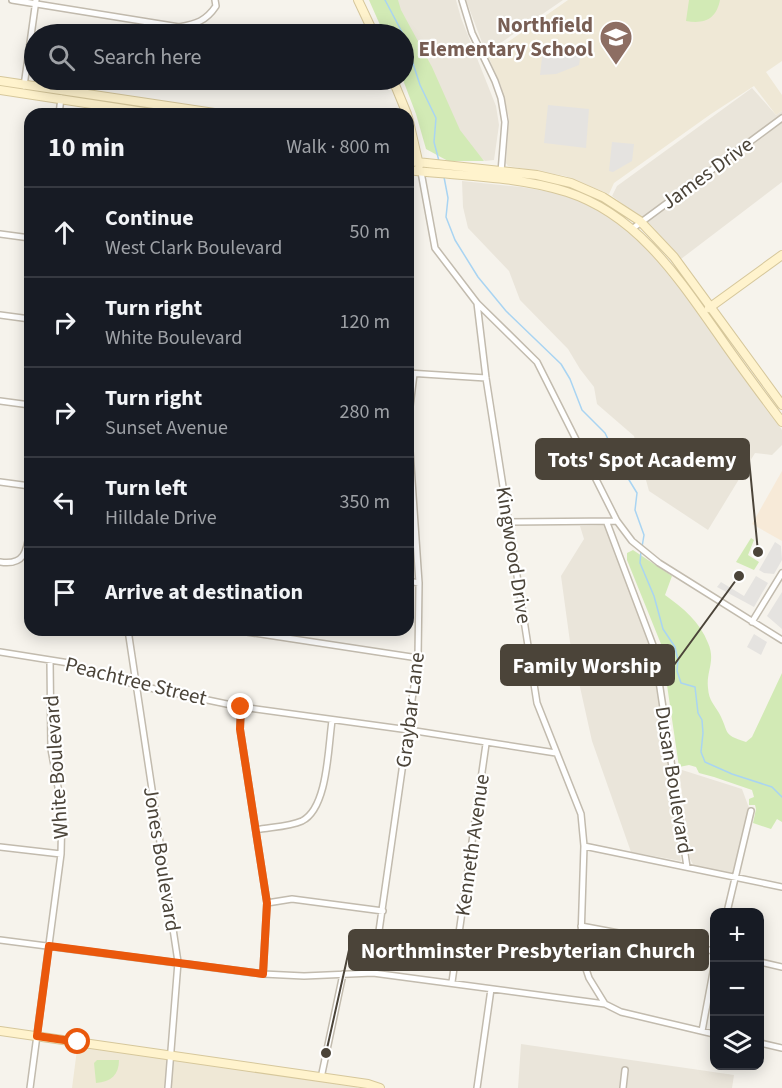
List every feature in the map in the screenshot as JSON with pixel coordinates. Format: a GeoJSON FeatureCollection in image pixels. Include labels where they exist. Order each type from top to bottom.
{"type":"FeatureCollection","features":[{"type":"Feature","properties":{"kind":"main road"},"geometry":{"type":"LineString","coordinates":[[358,0],[369,24]]}},
{"type":"Feature","properties":{"kind":"main road"},"geometry":{"type":"LineString","coordinates":[[0,81],[24,89]]}},
{"type":"Feature","properties":{"kind":"main road"},"geometry":{"type":"LineString","coordinates":[[0,90],[24,89]]}},
{"type":"Feature","properties":{"kind":"main road"},"geometry":{"type":"LineString","coordinates":[[30,90],[127,108]]}},
{"type":"Feature","properties":{"kind":"main road"},"geometry":{"type":"LineString","coordinates":[[397,90],[404,108]]}},
{"type":"Feature","properties":{"kind":"main road"},"geometry":{"type":"LineString","coordinates":[[61,95],[164,108]]}},
{"type":"Feature","properties":{"kind":"main road"},"geometry":{"type":"LineString","coordinates":[[414,146],[421,172]]}},
{"type":"Feature","properties":{"kind":"main road"},"geometry":{"type":"LineString","coordinates":[[414,162],[537,175],[571,183],[603,197],[640,221],[674,257],[782,405]]}},
{"type":"Feature","properties":{"kind":"main road"},"geometry":{"type":"LineString","coordinates":[[414,171],[538,184],[592,202],[632,229],[652,247],[782,422]]}},
{"type":"Feature","properties":{"kind":"main road"},"geometry":{"type":"LineString","coordinates":[[703,313],[782,255]]}},
{"type":"Feature","properties":{"kind":"main road"},"geometry":{"type":"LineString","coordinates":[[731,353],[739,346]]}},
{"type":"Feature","properties":{"kind":"main road"},"geometry":{"type":"LineString","coordinates":[[0,1031],[368,1084],[380,1088]]}},
{"type":"Feature","properties":{"kind":"street"},"geometry":{"type":"LineString","coordinates":[[12,0],[36,2],[161,24]]}},
{"type":"Feature","properties":{"kind":"street"},"geometry":{"type":"LineString","coordinates":[[194,24],[210,15],[216,6],[215,0]]}},
{"type":"Feature","properties":{"kind":"street"},"geometry":{"type":"LineString","coordinates":[[462,0],[472,33],[501,98],[506,122],[500,180]]}},
{"type":"Feature","properties":{"kind":"street"},"geometry":{"type":"LineString","coordinates":[[33,24],[36,2]]}},
{"type":"Feature","properties":{"kind":"street"},"geometry":{"type":"LineString","coordinates":[[60,108],[61,95]]}},
{"type":"Feature","properties":{"kind":"street","name":"James Drive"},"geometry":{"type":"LineString","coordinates":[[632,229],[782,118]]}},
{"type":"Feature","properties":{"kind":"street"},"geometry":{"type":"LineString","coordinates":[[421,172],[435,248],[477,303],[537,362],[617,521],[639,547],[659,563],[782,640]]}},
{"type":"Feature","properties":{"kind":"street"},"geometry":{"type":"LineString","coordinates":[[0,234],[24,237]]}},
{"type":"Feature","properties":{"kind":"street","name":"Kingwood Drive"},"geometry":{"type":"LineString","coordinates":[[477,303],[486,378],[537,703],[581,814],[584,846],[581,926],[586,969],[605,1004]]}},
{"type":"Feature","properties":{"kind":"street"},"geometry":{"type":"LineString","coordinates":[[0,315],[24,318]]}},
{"type":"Feature","properties":{"kind":"street"},"geometry":{"type":"LineString","coordinates":[[414,373],[486,378]]}},
{"type":"Feature","properties":{"kind":"street"},"geometry":{"type":"LineString","coordinates":[[0,401],[24,404]]}},
{"type":"Feature","properties":{"kind":"street"},"geometry":{"type":"LineString","coordinates":[[0,482],[24,485]]}},
{"type":"Feature","properties":{"kind":"street"},"geometry":{"type":"LineString","coordinates":[[509,522],[607,523],[617,521]]}},
{"type":"Feature","properties":{"kind":"street","name":"Graybar Lane"},"geometry":{"type":"LineString","coordinates":[[373,973],[418,658],[419,583],[414,522]]}},
{"type":"Feature","properties":{"kind":"street","name":"Dusan Boulevard"},"geometry":{"type":"LineString","coordinates":[[607,523],[654,648],[687,867]]}},
{"type":"Feature","properties":{"kind":"street"},"geometry":{"type":"LineString","coordinates":[[0,562],[15,561],[24,554]]}},
{"type":"Feature","properties":{"kind":"street"},"geometry":{"type":"LineString","coordinates":[[752,622],[782,573]]}},
{"type":"Feature","properties":{"kind":"street"},"geometry":{"type":"LineString","coordinates":[[414,582],[419,583]]}},
{"type":"Feature","properties":{"kind":"street","name":"Jones Boulevard"},"geometry":{"type":"LineString","coordinates":[[129,636],[178,962],[168,1088]]}},
{"type":"Feature","properties":{"kind":"street"},"geometry":{"type":"LineString","coordinates":[[273,636],[418,658]]}},
{"type":"Feature","properties":{"kind":"street","name":"Peachtree Street"},"geometry":{"type":"LineString","coordinates":[[0,652],[69,663],[136,685],[241,707],[556,753]]}},
{"type":"Feature","properties":{"kind":"street","name":"White Boulevard"},"geometry":{"type":"LineString","coordinates":[[30,1088],[61,854],[62,809],[51,749],[50,660]]}},
{"type":"Feature","properties":{"kind":"street"},"geometry":{"type":"LineString","coordinates":[[241,707],[240,729],[267,903],[263,974]]}},
{"type":"Feature","properties":{"kind":"street"},"geometry":{"type":"LineString","coordinates":[[256,830],[294,824],[311,814],[319,802],[322,789],[332,721]]}},
{"type":"Feature","properties":{"kind":"street","name":"Kenneth Avenue"},"geometry":{"type":"LineString","coordinates":[[452,982],[486,744]]}},
{"type":"Feature","properties":{"kind":"street"},"geometry":{"type":"LineString","coordinates":[[729,908],[751,811]]}},
{"type":"Feature","properties":{"kind":"street"},"geometry":{"type":"LineString","coordinates":[[584,846],[782,887]]}},
{"type":"Feature","properties":{"kind":"street"},"geometry":{"type":"LineString","coordinates":[[0,847],[61,854]]}},
{"type":"Feature","properties":{"kind":"street"},"geometry":{"type":"LineString","coordinates":[[267,903],[292,899],[383,911]]}},
{"type":"Feature","properties":{"kind":"street"},"geometry":{"type":"LineString","coordinates":[[581,926],[710,950]]}},
{"type":"Feature","properties":{"kind":"street"},"geometry":{"type":"LineString","coordinates":[[0,940],[263,974],[304,976],[373,973],[452,982],[605,1004],[621,1012],[710,1033]]}},
{"type":"Feature","properties":{"kind":"street"},"geometry":{"type":"LineString","coordinates":[[764,963],[782,967]]}},
{"type":"Feature","properties":{"kind":"street"},"geometry":{"type":"LineString","coordinates":[[321,1078],[343,974]]}},
{"type":"Feature","properties":{"kind":"street"},"geometry":{"type":"LineString","coordinates":[[702,1031],[710,988]]}},
{"type":"Feature","properties":{"kind":"street"},"geometry":{"type":"LineString","coordinates":[[477,1088],[491,989]]}},
{"type":"Feature","properties":{"kind":"street"},"geometry":{"type":"LineString","coordinates":[[764,1044],[782,1048]]}},
{"type":"Feature","properties":{"kind":"street"},"geometry":{"type":"LineString","coordinates":[[623,1088],[625,1070]]}},
{"type":"Feature","properties":{"kind":"shaded area"},"geometry":{"type":"Polygon","coordinates":[[[394,0],[456,0],[496,106],[499,125],[494,160],[485,161],[465,146],[414,41],[414,24],[406,24],[394,0]]]}},
{"type":"Feature","properties":{"kind":"shaded area"},"geometry":{"type":"Polygon","coordinates":[[[466,0],[563,0],[486,53],[466,0]]]}},
{"type":"Feature","properties":{"kind":"shaded area"},"geometry":{"type":"Polygon","coordinates":[[[568,0],[782,0],[782,61],[766,72],[782,95],[782,111],[776,115],[754,86],[614,183],[609,194],[565,176],[508,166],[506,163],[509,118],[501,86],[488,56],[568,0]]]}},
{"type":"Feature","properties":{"kind":"shaded area"},"geometry":{"type":"Polygon","coordinates":[[[543,49],[581,53],[579,65],[556,74],[540,75],[543,49]]]}},
{"type":"Feature","properties":{"kind":"shaded area"},"geometry":{"type":"Polygon","coordinates":[[[752,88],[776,115],[782,111],[782,182],[681,259],[651,225],[612,196],[617,186],[752,88]]]}},
{"type":"Feature","properties":{"kind":"shaded area"},"geometry":{"type":"Polygon","coordinates":[[[548,105],[589,109],[586,148],[544,143],[548,105]]]}},
{"type":"Feature","properties":{"kind":"shaded area"},"geometry":{"type":"Polygon","coordinates":[[[612,142],[634,144],[632,161],[613,172],[609,171],[612,142]]]}},
{"type":"Feature","properties":{"kind":"shaded area"},"geometry":{"type":"Polygon","coordinates":[[[462,181],[562,194],[589,204],[617,221],[647,247],[668,271],[738,367],[782,430],[782,445],[772,455],[755,453],[708,530],[649,491],[634,436],[597,404],[594,387],[568,349],[520,300],[509,271],[468,228],[463,207],[462,181]]]}},
{"type":"Feature","properties":{"kind":"shaded area"},"geometry":{"type":"Polygon","coordinates":[[[782,471],[782,541],[752,524],[782,471]]]}},
{"type":"Feature","properties":{"kind":"shaded area"},"geometry":{"type":"Polygon","coordinates":[[[605,525],[652,649],[681,861],[631,852],[592,741],[570,642],[561,576],[584,539],[580,526],[605,525]]]}},
{"type":"Feature","properties":{"kind":"shaded area"},"geometry":{"type":"Polygon","coordinates":[[[775,542],[781,546],[782,560],[774,574],[764,573],[759,570],[775,542]]]}},
{"type":"Feature","properties":{"kind":"shaded area"},"geometry":{"type":"Polygon","coordinates":[[[756,576],[768,583],[754,607],[717,587],[721,582],[744,596],[756,576]]]}},
{"type":"Feature","properties":{"kind":"shaded area"},"geometry":{"type":"Polygon","coordinates":[[[782,592],[782,629],[767,616],[782,592]]]}},
{"type":"Feature","properties":{"kind":"shaded area"},"geometry":{"type":"Polygon","coordinates":[[[754,634],[767,642],[761,655],[747,647],[754,634]]]}},
{"type":"Feature","properties":{"kind":"shaded area"},"geometry":{"type":"Polygon","coordinates":[[[679,769],[742,789],[749,808],[734,874],[694,866],[690,859],[679,769]]]}},
{"type":"Feature","properties":{"kind":"shaded area"},"geometry":{"type":"Polygon","coordinates":[[[78,1042],[358,1083],[357,1088],[72,1088],[78,1042]]]}},
{"type":"Feature","properties":{"kind":"shaded area"},"geometry":{"type":"Polygon","coordinates":[[[521,1044],[734,1075],[732,1088],[518,1088],[521,1044]]]}},
{"type":"Feature","properties":{"kind":"green space"},"geometry":{"type":"Polygon","coordinates":[[[369,0],[398,0],[409,24],[380,24],[369,0]]]}},
{"type":"Feature","properties":{"kind":"green space"},"geometry":{"type":"Polygon","coordinates":[[[689,0],[720,0],[712,16],[698,22],[686,21],[689,0]]]}},
{"type":"Feature","properties":{"kind":"green space"},"geometry":{"type":"Polygon","coordinates":[[[414,34],[432,67],[460,130],[484,161],[448,161],[426,149],[407,90],[414,90],[414,34]]]}},
{"type":"Feature","properties":{"kind":"green space"},"geometry":{"type":"Polygon","coordinates":[[[751,538],[754,540],[748,555],[759,562],[754,570],[736,562],[751,538]]]}},
{"type":"Feature","properties":{"kind":"green space"},"geometry":{"type":"Polygon","coordinates":[[[633,550],[672,576],[665,595],[690,616],[705,635],[711,655],[709,696],[729,735],[746,742],[752,737],[782,673],[782,822],[777,819],[771,829],[753,823],[756,809],[755,805],[749,805],[749,799],[754,797],[752,790],[699,773],[696,767],[689,765],[679,767],[661,644],[627,560],[627,553],[633,550]]]}},
{"type":"Feature","properties":{"kind":"green space"},"geometry":{"type":"Polygon","coordinates":[[[97,1060],[119,1060],[116,1074],[106,1081],[96,1083],[94,1063],[97,1060]]]}},
{"type":"Feature","properties":{"kind":"waterway"},"geometry":{"type":"LineString","coordinates":[[385,0],[398,24]]}},
{"type":"Feature","properties":{"kind":"waterway"},"geometry":{"type":"LineString","coordinates":[[414,67],[436,118],[434,142],[439,161]]}},
{"type":"Feature","properties":{"kind":"waterway"},"geometry":{"type":"LineString","coordinates":[[444,177],[448,198],[446,217],[455,240],[478,277],[506,311],[561,364],[570,379],[582,410],[605,433],[637,493],[635,510],[644,535],[642,547]]}},
{"type":"Feature","properties":{"kind":"waterway"},"geometry":{"type":"LineString","coordinates":[[641,551],[640,563],[654,596],[663,629],[675,647],[678,660],[677,671],[681,683],[695,687],[698,713],[702,720],[701,752],[705,762],[732,774],[772,787],[782,797]]}},
{"type":"Feature","properties":{"kind":"place","name":"Northfield Elementary School"},"geometry":{"type":"Point","coordinates":[616,66]}},
{"type":"Feature","properties":{"kind":"place","name":"Tots' Spot Academy"},"geometry":{"type":"Point","coordinates":[758,552]}},
{"type":"Feature","properties":{"kind":"place","name":"Family Worship"},"geometry":{"type":"Point","coordinates":[739,576]}},
{"type":"Feature","properties":{"kind":"place","name":"Northminster Presbyterian Church"},"geometry":{"type":"Point","coordinates":[326,1053]}},
{"type":"Feature","properties":{"kind":"route"},"geometry":{"type":"LineString","coordinates":[[78,1042],[37,1036],[49,946],[263,974],[267,903],[240,729],[241,707]]}}]}
